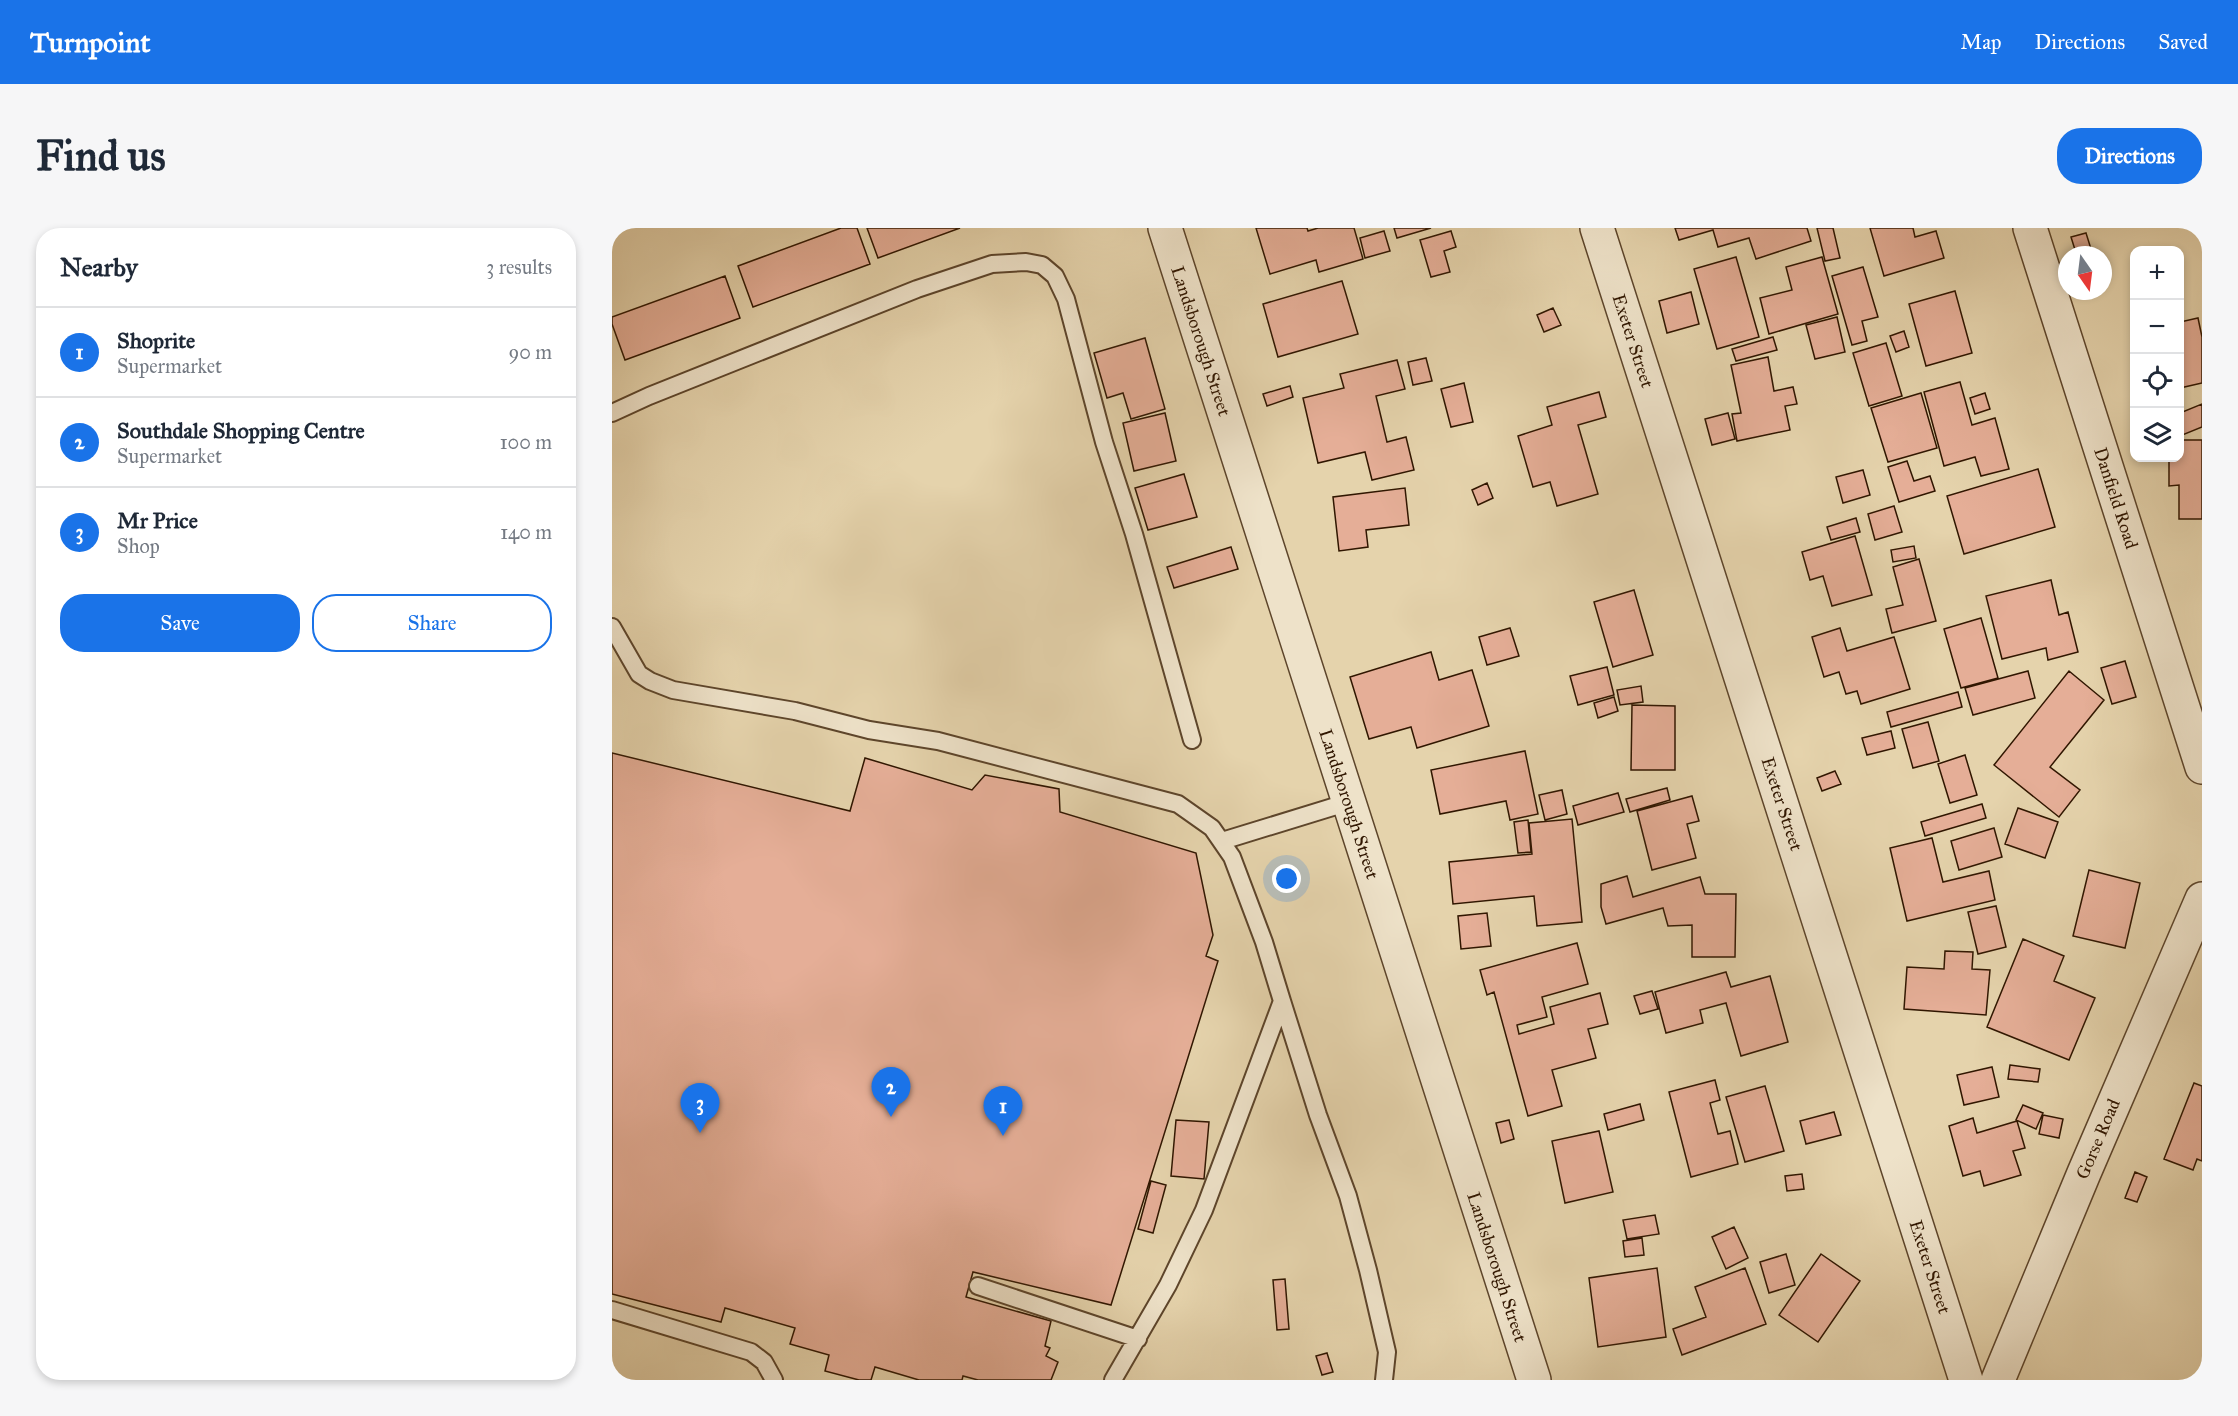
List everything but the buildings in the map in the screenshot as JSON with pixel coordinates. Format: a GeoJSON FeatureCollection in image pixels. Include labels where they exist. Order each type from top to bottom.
{"type":"FeatureCollection","features":[{"type":"Feature","properties":{"kind":"street","name":"Landsborough Street"},"geometry":{"type":"LineString","coordinates":[[1165,228],[1534,1380]]}},
{"type":"Feature","properties":{"kind":"street","name":"Exeter Street"},"geometry":{"type":"LineString","coordinates":[[1598,228],[1966,1380]]}},
{"type":"Feature","properties":{"kind":"street","name":"Danfield Road"},"geometry":{"type":"LineString","coordinates":[[2030,228],[2202,767]]}},
{"type":"Feature","properties":{"kind":"street","name":"Gorse Road"},"geometry":{"type":"LineString","coordinates":[[1998,1380],[2202,899]]}},
{"type":"Feature","properties":{"kind":"lane"},"geometry":{"type":"LineString","coordinates":[[612,413],[649,396],[917,289],[992,264],[1026,262],[1042,265],[1055,276],[1066,299],[1104,442],[1137,544],[1192,740]]}},
{"type":"Feature","properties":{"kind":"lane"},"geometry":{"type":"LineString","coordinates":[[612,627],[639,674],[674,690],[795,711],[869,730],[938,741],[1178,804],[1202,819],[1222,841],[1232,857],[1264,942],[1318,1115],[1348,1196],[1387,1352],[1384,1380]]}},
{"type":"Feature","properties":{"kind":"lane"},"geometry":{"type":"LineString","coordinates":[[1222,841],[1349,802]]}},
{"type":"Feature","properties":{"kind":"lane"},"geometry":{"type":"LineString","coordinates":[[1113,1380],[1168,1285],[1204,1210],[1282,1001]]}},
{"type":"Feature","properties":{"kind":"lane"},"geometry":{"type":"LineString","coordinates":[[978,1286],[1137,1339]]}},
{"type":"Feature","properties":{"kind":"lane"},"geometry":{"type":"LineString","coordinates":[[612,1310],[752,1352],[764,1362],[774,1380]]}},
{"type":"Feature","properties":{"kind":"place","name":"Southdale Shopping Centre"},"geometry":{"type":"Point","coordinates":[891,1117]}},
{"type":"Feature","properties":{"kind":"place","name":"Mr Price"},"geometry":{"type":"Point","coordinates":[700,1133]}},
{"type":"Feature","properties":{"kind":"place","name":"Shoprite"},"geometry":{"type":"Point","coordinates":[1003,1136]}}]}
